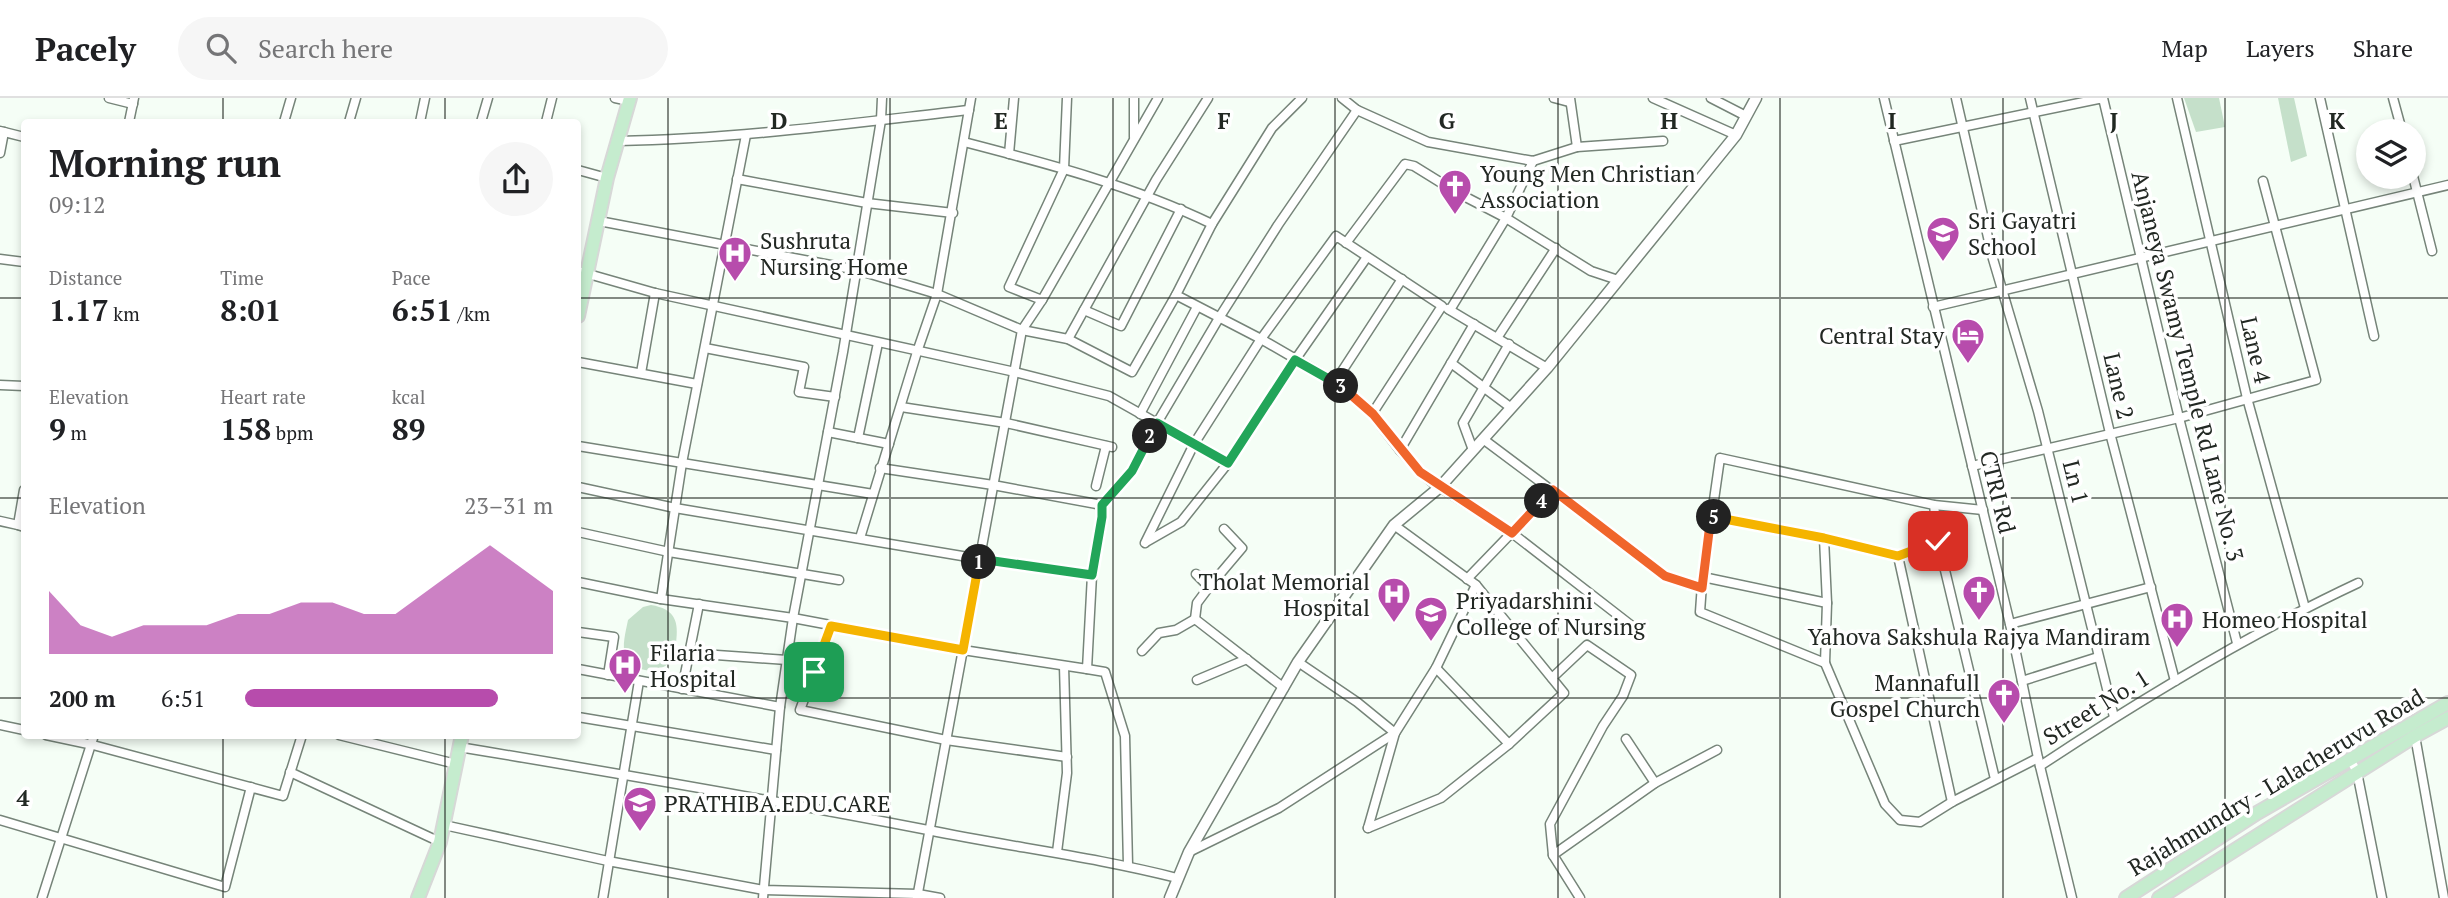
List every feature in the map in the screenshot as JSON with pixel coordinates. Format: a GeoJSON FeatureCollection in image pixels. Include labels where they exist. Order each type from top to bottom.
{"type":"FeatureCollection","features":[{"type":"Feature","properties":{"kind":"main road"},"geometry":{"type":"LineString","coordinates":[[582,272],[599,221],[607,178],[630,100]]}},
{"type":"Feature","properties":{"kind":"main road","name":"Rajahmundry - Lalacheruvu Road"},"geometry":{"type":"LineString","coordinates":[[2126,898],[2257,813],[2448,703]]}},
{"type":"Feature","properties":{"kind":"main road"},"geometry":{"type":"LineString","coordinates":[[2159,898],[2357,772],[2448,718]]}},
{"type":"Feature","properties":{"kind":"main road"},"geometry":{"type":"LineString","coordinates":[[418,898],[440,842],[461,741]]}},
{"type":"Feature","properties":{"kind":"street"},"geometry":{"type":"LineString","coordinates":[[109,98],[134,101],[130,119]]}},
{"type":"Feature","properties":{"kind":"street"},"geometry":{"type":"LineString","coordinates":[[285,119],[291,98]]}},
{"type":"Feature","properties":{"kind":"street"},"geometry":{"type":"LineString","coordinates":[[350,119],[356,98]]}},
{"type":"Feature","properties":{"kind":"street"},"geometry":{"type":"LineString","coordinates":[[421,119],[425,98]]}},
{"type":"Feature","properties":{"kind":"street"},"geometry":{"type":"LineString","coordinates":[[482,119],[488,98]]}},
{"type":"Feature","properties":{"kind":"street"},"geometry":{"type":"LineString","coordinates":[[547,119],[552,98]]}},
{"type":"Feature","properties":{"kind":"street"},"geometry":{"type":"LineString","coordinates":[[615,98],[630,100]]}},
{"type":"Feature","properties":{"kind":"street"},"geometry":{"type":"LineString","coordinates":[[763,894],[780,706],[793,618],[846,336],[881,120],[882,98]]}},
{"type":"Feature","properties":{"kind":"street"},"geometry":{"type":"LineString","coordinates":[[860,538],[937,294],[971,98]]}},
{"type":"Feature","properties":{"kind":"street"},"geometry":{"type":"LineString","coordinates":[[1009,154],[1014,98]]}},
{"type":"Feature","properties":{"kind":"street"},"geometry":{"type":"LineString","coordinates":[[1042,300],[1009,287],[1064,169],[1067,98]]}},
{"type":"Feature","properties":{"kind":"street"},"geometry":{"type":"LineString","coordinates":[[1134,98],[1134,140]]}},
{"type":"Feature","properties":{"kind":"street"},"geometry":{"type":"LineString","coordinates":[[918,896],[1023,330],[1158,98]]}},
{"type":"Feature","properties":{"kind":"street"},"geometry":{"type":"LineString","coordinates":[[1068,339],[1147,197],[1208,98]]}},
{"type":"Feature","properties":{"kind":"street"},"geometry":{"type":"LineString","coordinates":[[599,221],[857,270],[937,294],[1023,330],[1068,339],[1132,372],[1212,224],[1272,128],[1301,98]]}},
{"type":"Feature","properties":{"kind":"street"},"geometry":{"type":"LineString","coordinates":[[1342,98],[1357,110],[1428,142],[1533,161],[1577,147],[1663,141]]}},
{"type":"Feature","properties":{"kind":"street"},"geometry":{"type":"LineString","coordinates":[[1554,98],[1569,100],[1577,147]]}},
{"type":"Feature","properties":{"kind":"street"},"geometry":{"type":"LineString","coordinates":[[1653,98],[1736,135]]}},
{"type":"Feature","properties":{"kind":"street"},"geometry":{"type":"LineString","coordinates":[[1710,98],[1746,116]]}},
{"type":"Feature","properties":{"kind":"street"},"geometry":{"type":"LineString","coordinates":[[1170,898],[1189,852],[1298,662],[1394,525],[1440,487],[1547,368],[1736,135],[1756,98]]}},
{"type":"Feature","properties":{"kind":"street","name":"CTRI Rd"},"geometry":{"type":"LineString","coordinates":[[1884,98],[2073,897]]}},
{"type":"Feature","properties":{"kind":"street","name":"Ln 1"},"geometry":{"type":"LineString","coordinates":[[1956,98],[1993,258],[2048,448],[2114,717]]}},
{"type":"Feature","properties":{"kind":"street","name":"Lane 2"},"geometry":{"type":"LineString","coordinates":[[2030,98],[2110,433],[2175,681]]}},
{"type":"Feature","properties":{"kind":"street"},"geometry":{"type":"LineString","coordinates":[[1894,141],[2103,98]]}},
{"type":"Feature","properties":{"kind":"street","name":"Anjaneya Swamy Temple Rd Lane No. 3"},"geometry":{"type":"LineString","coordinates":[[2103,98],[2179,418],[2237,643]]}},
{"type":"Feature","properties":{"kind":"street","name":"Lane 4"},"geometry":{"type":"LineString","coordinates":[[2177,98],[2247,398],[2305,608]]}},
{"type":"Feature","properties":{"kind":"street"},"geometry":{"type":"LineString","coordinates":[[2320,98],[2374,337]]}},
{"type":"Feature","properties":{"kind":"street"},"geometry":{"type":"LineString","coordinates":[[2393,98],[2399,119]]}},
{"type":"Feature","properties":{"kind":"street"},"geometry":{"type":"LineString","coordinates":[[619,141],[746,135],[970,110]]}},
{"type":"Feature","properties":{"kind":"street"},"geometry":{"type":"LineString","coordinates":[[1087,669],[1092,575],[1102,505],[1132,471],[1219,318],[1278,225],[1357,110]]}},
{"type":"Feature","properties":{"kind":"street"},"geometry":{"type":"LineString","coordinates":[[0,153],[2,132],[21,136]]}},
{"type":"Feature","properties":{"kind":"street"},"geometry":{"type":"LineString","coordinates":[[661,599],[682,463],[746,135]]}},
{"type":"Feature","properties":{"kind":"street"},"geometry":{"type":"LineString","coordinates":[[964,142],[1110,182],[1212,224]]}},
{"type":"Feature","properties":{"kind":"street"},"geometry":{"type":"LineString","coordinates":[[1373,414],[1506,218],[1533,161]]}},
{"type":"Feature","properties":{"kind":"street"},"geometry":{"type":"LineString","coordinates":[[1346,243],[1405,164],[1414,166],[1455,192],[1506,218],[1591,271],[1618,280]]}},
{"type":"Feature","properties":{"kind":"street"},"geometry":{"type":"LineString","coordinates":[[581,171],[607,178]]}},
{"type":"Feature","properties":{"kind":"street"},"geometry":{"type":"LineString","coordinates":[[737,179],[867,203],[953,213]]}},
{"type":"Feature","properties":{"kind":"street"},"geometry":{"type":"LineString","coordinates":[[1972,466],[2179,418],[2316,380],[2263,181]]}},
{"type":"Feature","properties":{"kind":"street"},"geometry":{"type":"LineString","coordinates":[[1933,307],[2448,185]]}},
{"type":"Feature","properties":{"kind":"street"},"geometry":{"type":"LineString","coordinates":[[2417,189],[2432,251]]}},
{"type":"Feature","properties":{"kind":"street"},"geometry":{"type":"LineString","coordinates":[[1084,310],[1121,326],[1181,209]]}},
{"type":"Feature","properties":{"kind":"street"},"geometry":{"type":"LineString","coordinates":[[1367,257],[1228,463],[1181,522],[1145,543],[1194,444],[1261,339],[1336,236],[1446,308],[1547,368]]}},
{"type":"Feature","properties":{"kind":"street"},"geometry":{"type":"LineString","coordinates":[[1497,338],[1556,248]]}},
{"type":"Feature","properties":{"kind":"street"},"geometry":{"type":"LineString","coordinates":[[0,259],[21,262]]}},
{"type":"Feature","properties":{"kind":"street"},"geometry":{"type":"LineString","coordinates":[[582,272],[655,293],[1015,372],[1109,396],[1228,463]]}},
{"type":"Feature","properties":{"kind":"street"},"geometry":{"type":"LineString","coordinates":[[1335,383],[1402,279]]}},
{"type":"Feature","properties":{"kind":"street"},"geometry":{"type":"LineString","coordinates":[[641,373],[655,293]]}},
{"type":"Feature","properties":{"kind":"street"},"geometry":{"type":"LineString","coordinates":[[1176,295],[1261,339],[1344,387],[1373,414],[1420,472],[1512,533],[1632,626]]}},
{"type":"Feature","properties":{"kind":"street"},"geometry":{"type":"LineString","coordinates":[[1140,414],[1197,307]]}},
{"type":"Feature","properties":{"kind":"street"},"geometry":{"type":"LineString","coordinates":[[1400,450],[1474,324]]}},
{"type":"Feature","properties":{"kind":"street"},"geometry":{"type":"LineString","coordinates":[[858,438],[878,343]]}},
{"type":"Feature","properties":{"kind":"street"},"geometry":{"type":"LineString","coordinates":[[1473,450],[1464,423],[1509,344]]}},
{"type":"Feature","properties":{"kind":"street"},"geometry":{"type":"LineString","coordinates":[[705,348],[804,367],[799,392],[835,397]]}},
{"type":"Feature","properties":{"kind":"street"},"geometry":{"type":"LineString","coordinates":[[581,363],[697,384]]}},
{"type":"Feature","properties":{"kind":"street"},"geometry":{"type":"LineString","coordinates":[[1451,363],[1510,407]]}},
{"type":"Feature","properties":{"kind":"street"},"geometry":{"type":"LineString","coordinates":[[0,385],[21,386]]}},
{"type":"Feature","properties":{"kind":"street"},"geometry":{"type":"LineString","coordinates":[[901,407],[1006,423],[1109,446],[1096,486]]}},
{"type":"Feature","properties":{"kind":"street"},"geometry":{"type":"LineString","coordinates":[[828,432],[889,444]]}},
{"type":"Feature","properties":{"kind":"street"},"geometry":{"type":"LineString","coordinates":[[1483,439],[1665,576],[1702,588]]}},
{"type":"Feature","properties":{"kind":"street"},"geometry":{"type":"LineString","coordinates":[[581,446],[873,494]]}},
{"type":"Feature","properties":{"kind":"street"},"geometry":{"type":"LineString","coordinates":[[1824,538],[1827,603],[1825,663],[1700,612],[1720,458],[1934,505],[1983,510]]}},
{"type":"Feature","properties":{"kind":"street"},"geometry":{"type":"LineString","coordinates":[[880,468],[1102,505]]}},
{"type":"Feature","properties":{"kind":"street"},"geometry":{"type":"LineString","coordinates":[[581,488],[675,508],[1092,575]]}},
{"type":"Feature","properties":{"kind":"street"},"geometry":{"type":"LineString","coordinates":[[1467,579],[1553,490]]}},
{"type":"Feature","properties":{"kind":"street"},"geometry":{"type":"LineString","coordinates":[[1934,505],[1938,541],[1995,779]]}},
{"type":"Feature","properties":{"kind":"street"},"geometry":{"type":"LineString","coordinates":[[1711,516],[1824,538],[1898,556],[1938,541]]}},
{"type":"Feature","properties":{"kind":"street"},"geometry":{"type":"LineString","coordinates":[[0,521],[21,526]]}},
{"type":"Feature","properties":{"kind":"street"},"geometry":{"type":"LineString","coordinates":[[1394,525],[1476,584],[1564,693],[1509,744],[1441,798],[1368,828],[1395,733],[1436,668],[1476,584]]}},
{"type":"Feature","properties":{"kind":"street"},"geometry":{"type":"LineString","coordinates":[[1195,619],[1197,603],[1242,548],[1224,529]]}},
{"type":"Feature","properties":{"kind":"street"},"geometry":{"type":"LineString","coordinates":[[581,533],[669,552],[839,580]]}},
{"type":"Feature","properties":{"kind":"street"},"geometry":{"type":"LineString","coordinates":[[1898,556],[1952,802]]}},
{"type":"Feature","properties":{"kind":"street"},"geometry":{"type":"LineString","coordinates":[[1196,574],[1209,587]]}},
{"type":"Feature","properties":{"kind":"street"},"geometry":{"type":"LineString","coordinates":[[1703,577],[1827,603]]}},
{"type":"Feature","properties":{"kind":"street"},"geometry":{"type":"LineString","coordinates":[[581,583],[661,599],[793,618],[963,650],[1105,672],[1125,736],[1128,865]]}},
{"type":"Feature","properties":{"kind":"street","name":"Street No. 1"},"geometry":{"type":"LineString","coordinates":[[1825,663],[1885,804],[1900,820],[1920,822],[1995,779],[2039,762],[2237,643],[2358,583]]}},
{"type":"Feature","properties":{"kind":"street"},"geometry":{"type":"LineString","coordinates":[[2010,624],[2151,587]]}},
{"type":"Feature","properties":{"kind":"street"},"geometry":{"type":"LineString","coordinates":[[682,689],[699,604]]}},
{"type":"Feature","properties":{"kind":"street"},"geometry":{"type":"LineString","coordinates":[[1195,619],[1284,688]]}},
{"type":"Feature","properties":{"kind":"street"},"geometry":{"type":"LineString","coordinates":[[1142,651],[1159,634],[1176,630],[1195,619]]}},
{"type":"Feature","properties":{"kind":"street"},"geometry":{"type":"LineString","coordinates":[[831,626],[800,710],[946,740],[1067,757]]}},
{"type":"Feature","properties":{"kind":"street"},"geometry":{"type":"LineString","coordinates":[[581,632],[614,637],[608,675]]}},
{"type":"Feature","properties":{"kind":"street"},"geometry":{"type":"LineString","coordinates":[[1552,678],[1587,645],[1631,676],[1623,696],[1603,726],[1550,824],[1553,855],[1580,898]]}},
{"type":"Feature","properties":{"kind":"street"},"geometry":{"type":"LineString","coordinates":[[688,653],[787,660]]}},
{"type":"Feature","properties":{"kind":"street"},"geometry":{"type":"LineString","coordinates":[[2022,681],[2098,657]]}},
{"type":"Feature","properties":{"kind":"street"},"geometry":{"type":"LineString","coordinates":[[1197,680],[1247,659]]}},
{"type":"Feature","properties":{"kind":"street"},"geometry":{"type":"LineString","coordinates":[[1298,662],[1357,702],[1395,733]]}},
{"type":"Feature","properties":{"kind":"street"},"geometry":{"type":"LineString","coordinates":[[1057,852],[1067,757],[1064,666]]}},
{"type":"Feature","properties":{"kind":"street"},"geometry":{"type":"LineString","coordinates":[[1436,668],[1509,744]]}},
{"type":"Feature","properties":{"kind":"street"},"geometry":{"type":"LineString","coordinates":[[581,670],[780,706]]}},
{"type":"Feature","properties":{"kind":"street"},"geometry":{"type":"LineString","coordinates":[[603,898],[639,681]]}},
{"type":"Feature","properties":{"kind":"street"},"geometry":{"type":"LineString","coordinates":[[581,718],[776,750]]}},
{"type":"Feature","properties":{"kind":"street"},"geometry":{"type":"LineString","coordinates":[[0,725],[21,729]]}},
{"type":"Feature","properties":{"kind":"street"},"geometry":{"type":"LineString","coordinates":[[1189,852],[1279,807],[1395,733]]}},
{"type":"Feature","properties":{"kind":"street"},"geometry":{"type":"LineString","coordinates":[[2415,736],[2445,898]]}},
{"type":"Feature","properties":{"kind":"street"},"geometry":{"type":"LineString","coordinates":[[65,739],[283,796],[301,739]]}},
{"type":"Feature","properties":{"kind":"street"},"geometry":{"type":"LineString","coordinates":[[42,898],[94,739]]}},
{"type":"Feature","properties":{"kind":"street"},"geometry":{"type":"LineString","coordinates":[[355,739],[456,764]]}},
{"type":"Feature","properties":{"kind":"street"},"geometry":{"type":"LineString","coordinates":[[1626,739],[1655,783]]}},
{"type":"Feature","properties":{"kind":"street"},"geometry":{"type":"LineString","coordinates":[[461,741],[929,831],[1128,865],[1177,878]]}},
{"type":"Feature","properties":{"kind":"street"},"geometry":{"type":"LineString","coordinates":[[1553,855],[1655,783],[1717,750]]}},
{"type":"Feature","properties":{"kind":"street"},"geometry":{"type":"LineString","coordinates":[[2350,759],[2357,772],[2382,898]]}},
{"type":"Feature","properties":{"kind":"street"},"geometry":{"type":"LineString","coordinates":[[290,772],[440,842]]}},
{"type":"Feature","properties":{"kind":"street"},"geometry":{"type":"LineString","coordinates":[[0,820],[225,887],[251,787]]}},
{"type":"Feature","properties":{"kind":"street"},"geometry":{"type":"LineString","coordinates":[[444,825],[763,894],[940,898]]}},
{"type":"Feature","properties":{"kind":"green space"},"geometry":{"type":"Polygon","coordinates":[[[2184,98],[2219,98],[2225,127],[2196,132],[2184,98]]]}},
{"type":"Feature","properties":{"kind":"green space"},"geometry":{"type":"Polygon","coordinates":[[[2278,98],[2294,98],[2307,156],[2291,162],[2278,98]]]}},
{"type":"Feature","properties":{"kind":"green space"},"geometry":{"type":"Polygon","coordinates":[[[651,605],[674,617],[677,635],[672,659],[662,668],[655,670],[642,669],[630,663],[624,644],[628,620],[643,607],[651,605]]]}},
{"type":"Feature","properties":{"kind":"place","name":"Young Men Christian Association"},"geometry":{"type":"Point","coordinates":[1455,216]}},
{"type":"Feature","properties":{"kind":"place","name":"Sri Gayatri School"},"geometry":{"type":"Point","coordinates":[1943,263]}},
{"type":"Feature","properties":{"kind":"place","name":"Sushruta Nursing Home"},"geometry":{"type":"Point","coordinates":[735,283]}},
{"type":"Feature","properties":{"kind":"place","name":"Central Stay"},"geometry":{"type":"Point","coordinates":[1968,365]}},
{"type":"Feature","properties":{"kind":"place","name":"Yahova Sakshula Rajya Mandiram"},"geometry":{"type":"Point","coordinates":[1979,622]}},
{"type":"Feature","properties":{"kind":"place","name":"Tholat Memorial Hospital"},"geometry":{"type":"Point","coordinates":[1394,624]}},
{"type":"Feature","properties":{"kind":"place","name":"Priyadarshini College of Nursing"},"geometry":{"type":"Point","coordinates":[1431,643]}},
{"type":"Feature","properties":{"kind":"place","name":"Homeo Hospital"},"geometry":{"type":"Point","coordinates":[2177,649]}},
{"type":"Feature","properties":{"kind":"place","name":"Filaria Hospital"},"geometry":{"type":"Point","coordinates":[625,695]}},
{"type":"Feature","properties":{"kind":"place","name":"Mannafull Gospel Church"},"geometry":{"type":"Point","coordinates":[2004,725]}},
{"type":"Feature","properties":{"kind":"place","name":"PRATHIBA.EDU.CARE"},"geometry":{"type":"Point","coordinates":[640,833]}},
{"type":"Feature","properties":{"kind":"route"},"geometry":{"type":"LineString","coordinates":[[814,672],[831,626],[963,650],[980,559],[1092,575],[1102,505],[1132,471],[1157,423],[1228,463],[1295,360],[1344,387],[1373,414],[1400,450],[1432,482],[1512,533],[1553,490],[1665,576],[1677,581],[1702,588],[1711,516],[1824,538],[1898,556],[1938,541]]}}]}
